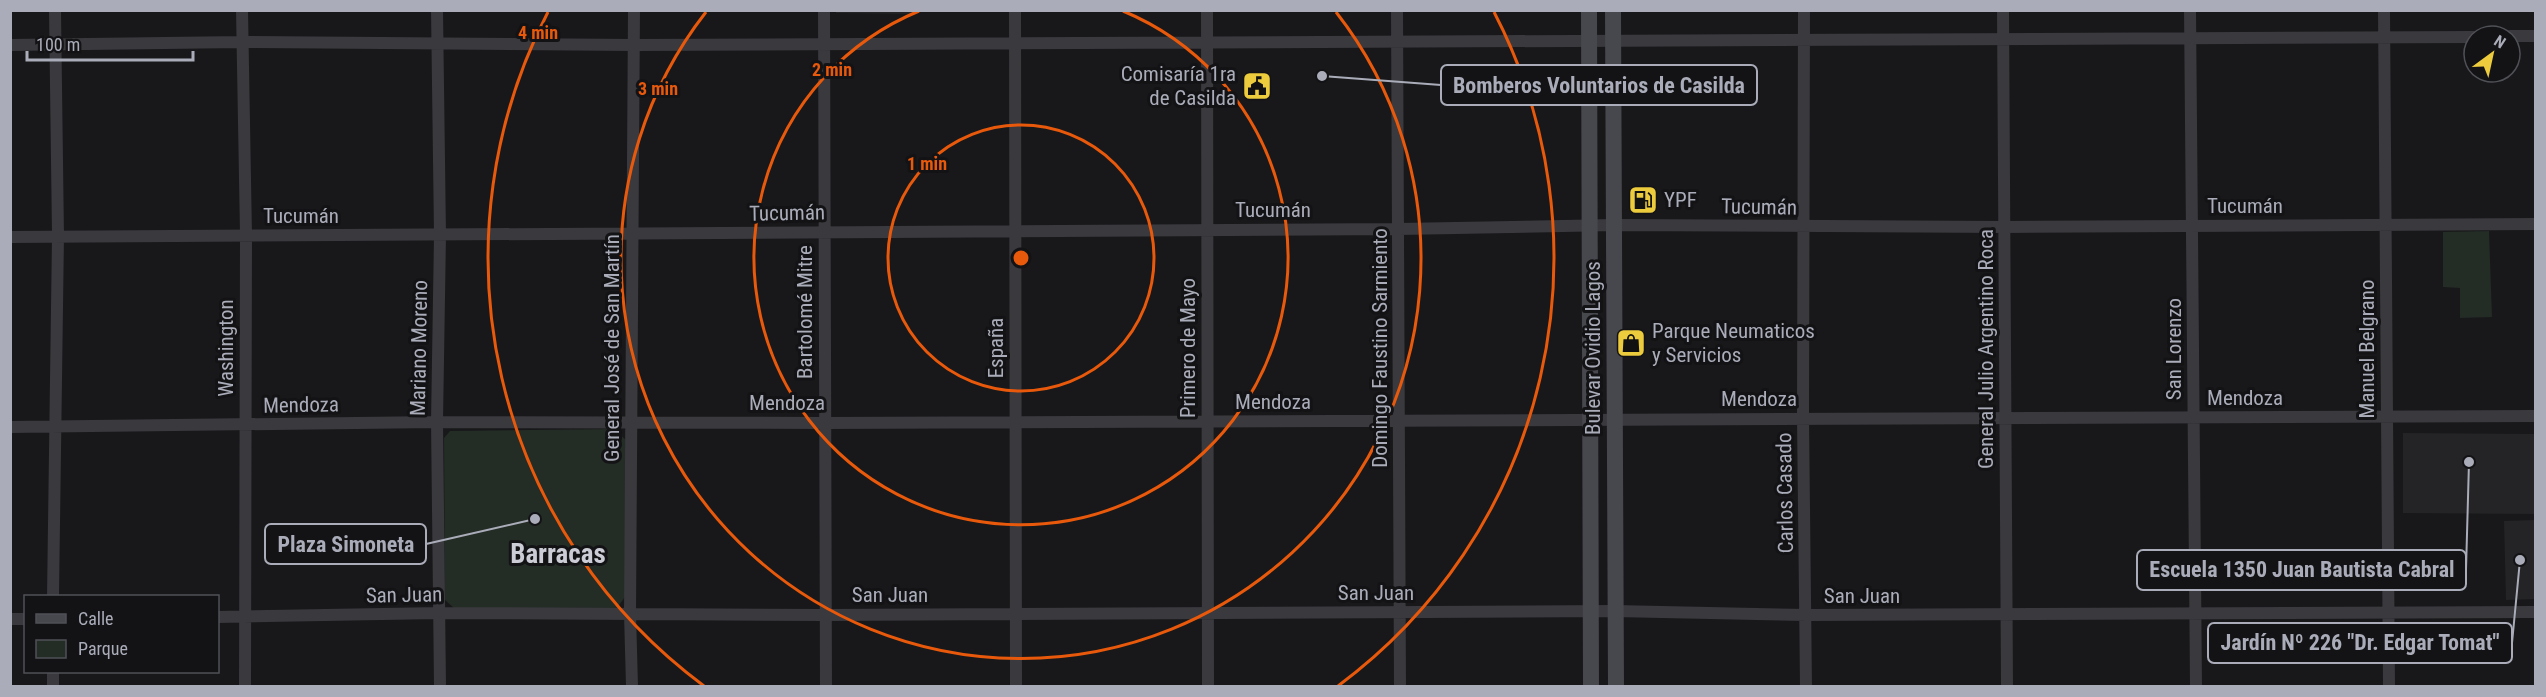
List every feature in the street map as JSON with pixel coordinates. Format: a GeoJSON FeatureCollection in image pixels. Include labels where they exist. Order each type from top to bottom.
{"type":"FeatureCollection","features":[{"type":"Feature","properties":{"kind":"main road","name":"Bulevar Ovidio Lagos"},"geometry":{"type":"LineString","coordinates":[[1589,10],[1591,687]]}},
{"type":"Feature","properties":{"kind":"main road","name":"Bulevar Ovidio Lagos"},"geometry":{"type":"LineString","coordinates":[[1614,10],[1616,687]]}},
{"type":"Feature","properties":{"kind":"street"},"geometry":{"type":"LineString","coordinates":[[52,595],[58,236],[55,10]]}},
{"type":"Feature","properties":{"kind":"street","name":"Washington"},"geometry":{"type":"LineString","coordinates":[[242,10],[246,236],[245,687]]}},
{"type":"Feature","properties":{"kind":"street","name":"Mariano Moreno"},"geometry":{"type":"LineString","coordinates":[[436,10],[440,235],[437,423],[440,687]]}},
{"type":"Feature","properties":{"kind":"street","name":"General José de San Martín"},"geometry":{"type":"LineString","coordinates":[[632,687],[630,614],[634,10]]}},
{"type":"Feature","properties":{"kind":"street","name":"Bartolomé Mitre"},"geometry":{"type":"LineString","coordinates":[[824,10],[826,687]]}},
{"type":"Feature","properties":{"kind":"street","name":"España"},"geometry":{"type":"LineString","coordinates":[[1015,10],[1016,687]]}},
{"type":"Feature","properties":{"kind":"street","name":"Primero de Mayo"},"geometry":{"type":"LineString","coordinates":[[1207,10],[1208,687]]}},
{"type":"Feature","properties":{"kind":"street","name":"Domingo Faustino Sarmiento"},"geometry":{"type":"LineString","coordinates":[[1397,10],[1400,687]]}},
{"type":"Feature","properties":{"kind":"street","name":"Carlos Casado"},"geometry":{"type":"LineString","coordinates":[[1804,10],[1803,418],[1806,687]]}},
{"type":"Feature","properties":{"kind":"street","name":"General Julio Argentino Roca"},"geometry":{"type":"LineString","coordinates":[[2003,10],[2007,687]]}},
{"type":"Feature","properties":{"kind":"street","name":"San Lorenzo"},"geometry":{"type":"LineString","coordinates":[[2190,10],[2196,687]]}},
{"type":"Feature","properties":{"kind":"street","name":"Manuel Belgrano"},"geometry":{"type":"LineString","coordinates":[[2384,10],[2389,687]]}},
{"type":"Feature","properties":{"kind":"street"},"geometry":{"type":"LineString","coordinates":[[10,45],[241,42],[634,45],[1804,38],[2462,37]]}},
{"type":"Feature","properties":{"kind":"street","name":"Tucumán"},"geometry":{"type":"LineString","coordinates":[[10,237],[632,235],[1399,229],[1590,225],[2005,227],[2535,224]]}},
{"type":"Feature","properties":{"kind":"street","name":"Mendoza"},"geometry":{"type":"LineString","coordinates":[[10,427],[632,422],[1208,422],[2535,416]]}},
{"type":"Feature","properties":{"kind":"street","name":"San Juan"},"geometry":{"type":"LineString","coordinates":[[219,617],[440,614],[825,615],[1591,611],[1806,615],[2535,612]]}},
{"type":"Feature","properties":{"kind":"shaded area"},"geometry":{"type":"Polygon","coordinates":[[[916,10],[916,14],[836,13],[836,11],[916,10]]]}},
{"type":"Feature","properties":{"kind":"shaded area"},"geometry":{"type":"Polygon","coordinates":[[[2403,433],[2535,434],[2535,514],[2403,513],[2403,433]]]}},
{"type":"Feature","properties":{"kind":"shaded area"},"geometry":{"type":"Polygon","coordinates":[[[2535,520],[2535,599],[2506,600],[2504,521],[2535,520]]]}},
{"type":"Feature","properties":{"kind":"green space"},"geometry":{"type":"Polygon","coordinates":[[[2489,231],[2492,317],[2460,318],[2460,288],[2443,287],[2443,232],[2489,231]]]}},
{"type":"Feature","properties":{"kind":"green space"},"geometry":{"type":"Polygon","coordinates":[[[614,429],[627,441],[625,597],[616,609],[454,608],[445,600],[444,438],[450,431],[614,429]]]}},
{"type":"Feature","properties":{"kind":"place","name":"Bomberos Voluntarios de Casilda"},"geometry":{"type":"Point","coordinates":[1322,76]}},
{"type":"Feature","properties":{"kind":"place","name":"Comisaría 1ra de Casilda"},"geometry":{"type":"Point","coordinates":[1257,86]}},
{"type":"Feature","properties":{"kind":"place","name":"YPF"},"geometry":{"type":"Point","coordinates":[1643,200]}},
{"type":"Feature","properties":{"kind":"place","name":"Parque Neumaticos y Servicios"},"geometry":{"type":"Point","coordinates":[1631,343]}},
{"type":"Feature","properties":{"kind":"place","name":"Escuela 1350 Juan Bautista Cabral"},"geometry":{"type":"Point","coordinates":[2469,462]}},
{"type":"Feature","properties":{"kind":"place","name":"Plaza Simoneta"},"geometry":{"type":"Point","coordinates":[535,519]}},
{"type":"Feature","properties":{"kind":"place","name":"Jardín Nº 226 \"Dr. Edgar Tomat\""},"geometry":{"type":"Point","coordinates":[2520,560]}},
{"type":"Feature","properties":{"kind":"district","name":"Barracas"},"geometry":{"type":"Point","coordinates":[558,554]}}]}
